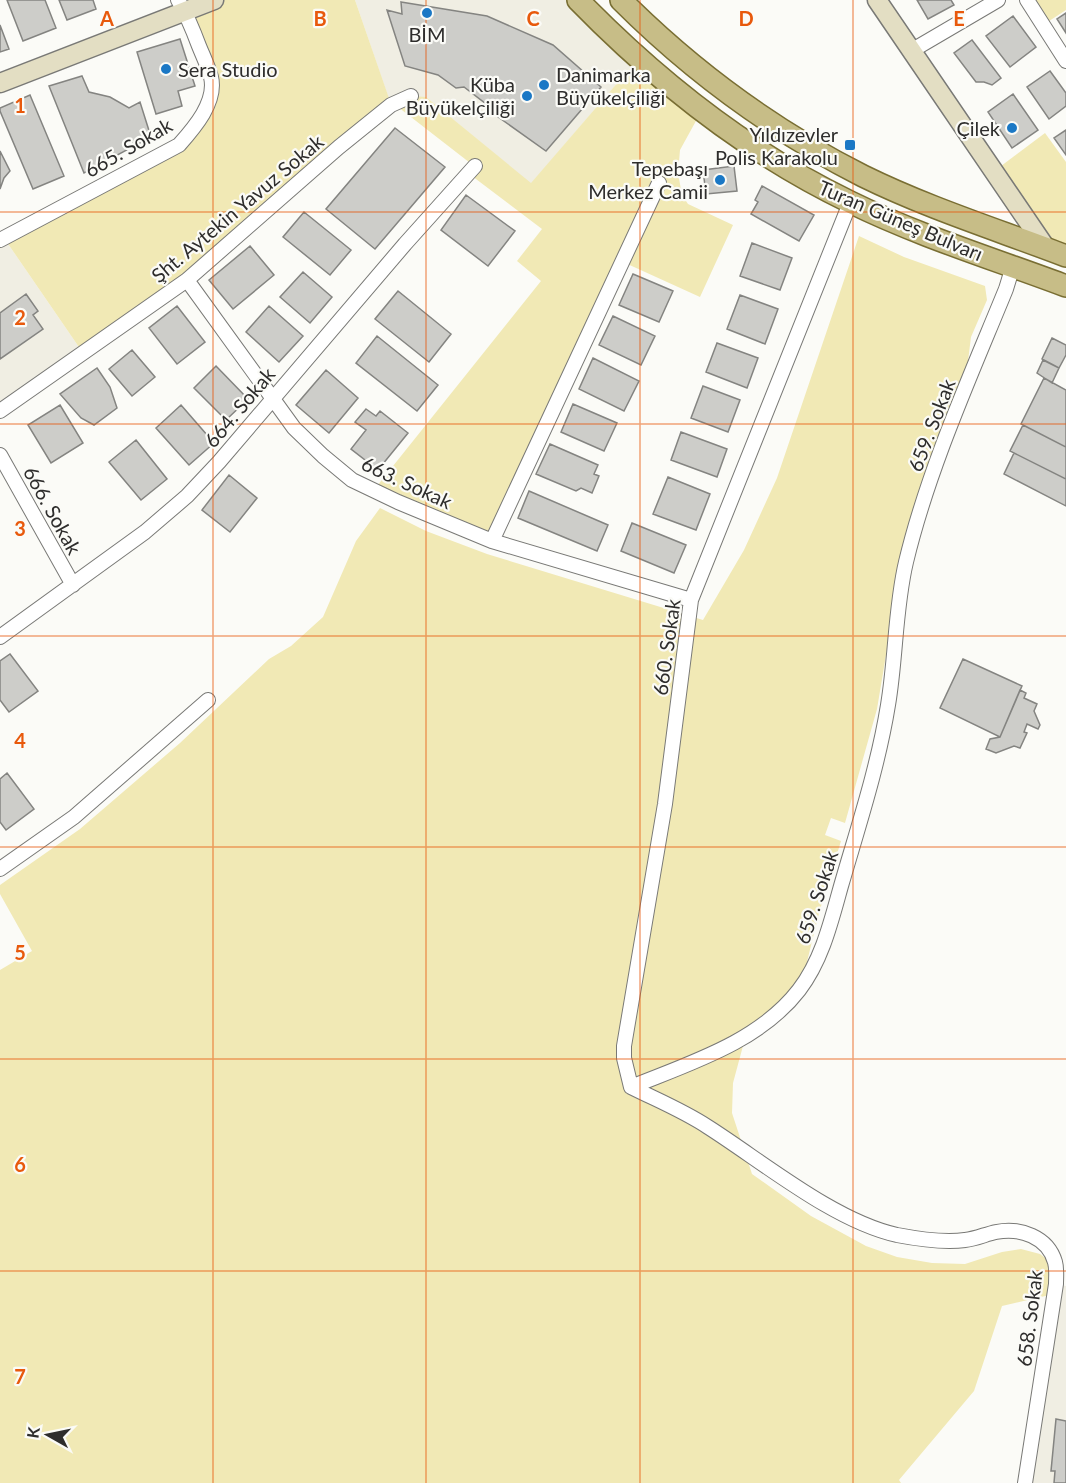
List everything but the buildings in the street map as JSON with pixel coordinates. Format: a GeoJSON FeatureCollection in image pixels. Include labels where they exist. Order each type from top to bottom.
{"type":"FeatureCollection","features":[{"type":"Feature","properties":{"kind":"main road"},"geometry":{"type":"LineString","coordinates":[[0,83],[182,6],[214,0]]}},
{"type":"Feature","properties":{"kind":"main road","name":"Turan Güneş Bulvarı"},"geometry":{"type":"LineString","coordinates":[[578,0],[638,59],[702,110],[799,175],[850,202],[931,236],[1066,286]]}},
{"type":"Feature","properties":{"kind":"main road","name":"Turan Güneş Bulvarı"},"geometry":{"type":"LineString","coordinates":[[621,0],[687,60],[756,112],[801,141],[864,176],[916,199],[1066,256]]}},
{"type":"Feature","properties":{"kind":"main road"},"geometry":{"type":"LineString","coordinates":[[877,0],[1046,248]]}},
{"type":"Feature","properties":{"kind":"street"},"geometry":{"type":"LineString","coordinates":[[911,51],[998,0]]}},
{"type":"Feature","properties":{"kind":"street"},"geometry":{"type":"LineString","coordinates":[[1027,0],[1066,61]]}},
{"type":"Feature","properties":{"kind":"street","name":"665. Sokak"},"geometry":{"type":"LineString","coordinates":[[0,240],[179,145],[192,131],[205,111],[211,79],[182,6]]}},
{"type":"Feature","properties":{"kind":"street","name":"Şht. Aytekin Yavuz Sokak"},"geometry":{"type":"LineString","coordinates":[[0,411],[187,280],[339,147],[392,105],[411,96]]}},
{"type":"Feature","properties":{"kind":"street","name":"664. Sokak"},"geometry":{"type":"LineString","coordinates":[[0,637],[145,532],[187,496],[475,166]]}},
{"type":"Feature","properties":{"kind":"street"},"geometry":{"type":"LineString","coordinates":[[492,541],[659,183]]}},
{"type":"Feature","properties":{"kind":"street","name":"660. Sokak"},"geometry":{"type":"LineString","coordinates":[[631,1087],[624,1058],[624,1046],[665,804],[691,600],[850,202]]}},
{"type":"Feature","properties":{"kind":"street","name":"659. Sokak"},"geometry":{"type":"LineString","coordinates":[[631,1087],[693,1062],[756,1031],[785,1006],[810,975],[823,945],[868,796],[888,707],[903,578],[914,529],[1013,266]]}},
{"type":"Feature","properties":{"kind":"street","name":"663. Sokak"},"geometry":{"type":"LineString","coordinates":[[187,280],[294,428],[352,480],[492,541],[691,600]]}},
{"type":"Feature","properties":{"kind":"street","name":"666. Sokak"},"geometry":{"type":"LineString","coordinates":[[0,455],[73,585]]}},
{"type":"Feature","properties":{"kind":"street"},"geometry":{"type":"LineString","coordinates":[[0,869],[74,817],[208,700]]}},
{"type":"Feature","properties":{"kind":"street","name":"658. Sokak"},"geometry":{"type":"LineString","coordinates":[[631,1087],[705,1125],[810,1195],[865,1224],[896,1234],[932,1239],[965,1240],[998,1232],[1027,1234],[1037,1237],[1049,1248],[1056,1263],[1056,1284],[1025,1483]]}},
{"type":"Feature","properties":{"kind":"shaded area"},"geometry":{"type":"Polygon","coordinates":[[[214,0],[355,0],[391,104],[411,96],[426,97],[531,183],[638,59],[702,110],[680,150],[678,173],[682,195],[688,204],[733,225],[700,297],[623,262],[492,541],[373,491],[541,281],[517,261],[542,229],[468,173],[474,166],[398,107],[187,280],[83,353],[4,238],[179,145],[210,94],[185,11],[214,0]]]}},
{"type":"Feature","properties":{"kind":"shaded area"},"geometry":{"type":"Polygon","coordinates":[[[355,0],[578,0],[638,59],[531,184],[426,97],[391,105],[355,0]]]}},
{"type":"Feature","properties":{"kind":"shaded area"},"geometry":{"type":"Polygon","coordinates":[[[1027,0],[1066,0],[1066,10],[1043,25],[1027,0]]]}},
{"type":"Feature","properties":{"kind":"shaded area"},"geometry":{"type":"Polygon","coordinates":[[[1045,133],[1066,162],[1066,256],[1046,248],[993,172],[1045,133]]]}},
{"type":"Feature","properties":{"kind":"shaded area"},"geometry":{"type":"Polygon","coordinates":[[[859,236],[904,257],[985,286],[987,300],[971,337],[967,369],[889,637],[877,709],[845,823],[831,818],[825,835],[841,841],[819,913],[803,978],[797,989],[747,1031],[733,1083],[732,1113],[752,1174],[811,1216],[866,1246],[897,1257],[932,1263],[965,1264],[1002,1252],[1021,1249],[1040,1254],[1052,1263],[1054,1294],[1002,1306],[974,1391],[899,1480],[901,1483],[0,1483],[0,970],[32,951],[0,894],[0,885],[80,829],[180,743],[269,659],[291,646],[323,617],[356,541],[380,508],[426,531],[487,554],[703,620],[744,550],[777,478],[859,236]]]}},
{"type":"Feature","properties":{"kind":"shaded area"},"geometry":{"type":"Polygon","coordinates":[[[4,238],[83,353],[0,411],[0,240],[4,238]]]}},
{"type":"Feature","properties":{"kind":"shaded area"},"geometry":{"type":"Polygon","coordinates":[[[1056,1284],[1066,1286],[1066,1483],[1025,1483],[1056,1284]]]}},
{"type":"Feature","properties":{"kind":"place","name":"BİM"},"geometry":{"type":"Point","coordinates":[427,13]}},
{"type":"Feature","properties":{"kind":"place","name":"Sera Studio"},"geometry":{"type":"Point","coordinates":[166,69]}},
{"type":"Feature","properties":{"kind":"place","name":"Danimarka Büyükelçiliği"},"geometry":{"type":"Point","coordinates":[544,85]}},
{"type":"Feature","properties":{"kind":"place","name":"Küba Büyükelçiliği"},"geometry":{"type":"Point","coordinates":[527,96]}},
{"type":"Feature","properties":{"kind":"place","name":"Çilek"},"geometry":{"type":"Point","coordinates":[1012,128]}},
{"type":"Feature","properties":{"kind":"place","name":"Yıldızevler Polis Karakolu"},"geometry":{"type":"Point","coordinates":[850,145]}},
{"type":"Feature","properties":{"kind":"place","name":"Tepebaşı Merkez Camii"},"geometry":{"type":"Point","coordinates":[720,180]}}]}
